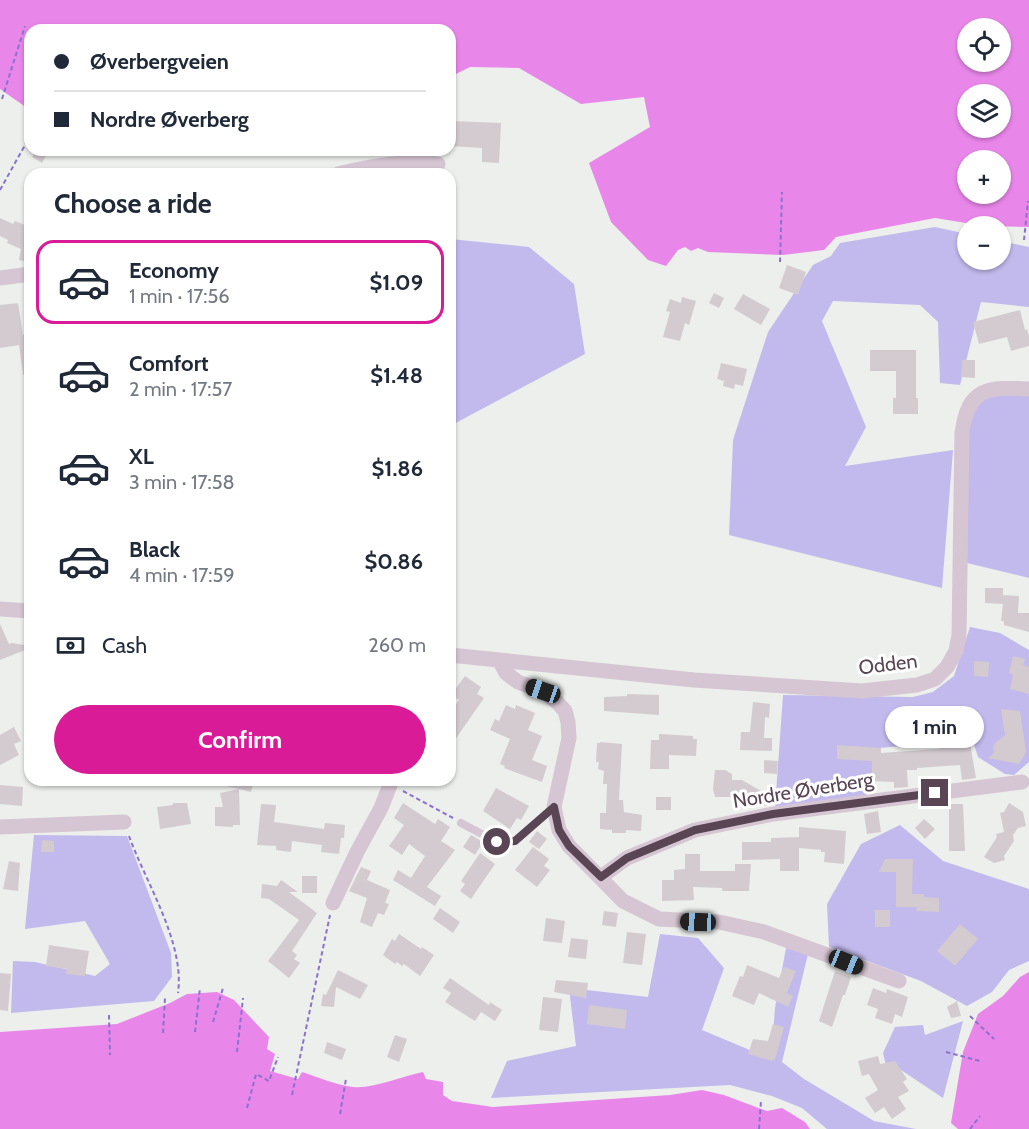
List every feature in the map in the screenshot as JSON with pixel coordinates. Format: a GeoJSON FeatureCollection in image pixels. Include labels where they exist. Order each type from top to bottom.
{"type":"FeatureCollection","features":[{"type":"Feature","properties":{"kind":"street"},"geometry":{"type":"LineString","coordinates":[[361,168],[373,165],[427,162],[438,164]]}},
{"type":"Feature","properties":{"kind":"street"},"geometry":{"type":"LineString","coordinates":[[0,278],[24,275]]}},
{"type":"Feature","properties":{"kind":"street","name":"Odden"},"geometry":{"type":"LineString","coordinates":[[456,656],[694,680],[862,691],[917,685],[935,678],[947,667],[956,651],[959,635],[962,433],[966,408],[973,398],[984,392],[1000,389],[1029,389]]}},
{"type":"Feature","properties":{"kind":"street"},"geometry":{"type":"LineString","coordinates":[[0,609],[24,610]]}},
{"type":"Feature","properties":{"kind":"street"},"geometry":{"type":"LineString","coordinates":[[499,660],[506,673],[518,682],[543,691],[565,711],[568,738],[554,807],[559,830],[569,846],[623,901],[659,918],[719,922],[764,932],[899,981]]}},
{"type":"Feature","properties":{"kind":"street","name":"Nordre Øverberg"},"geometry":{"type":"LineString","coordinates":[[601,877],[627,858],[684,834],[710,827],[773,814],[1022,782]]}},
{"type":"Feature","properties":{"kind":"street"},"geometry":{"type":"LineString","coordinates":[[333,903],[390,786]]}},
{"type":"Feature","properties":{"kind":"street"},"geometry":{"type":"LineString","coordinates":[[0,827],[124,822]]}},
{"type":"Feature","properties":{"kind":"lane"},"geometry":{"type":"LineString","coordinates":[[460,823],[497,842],[515,841],[554,807]]}},
{"type":"Feature","properties":{"kind":"path"},"geometry":{"type":"LineString","coordinates":[[2,99],[24,26]]}},
{"type":"Feature","properties":{"kind":"path"},"geometry":{"type":"LineString","coordinates":[[0,189],[24,147]]}},
{"type":"Feature","properties":{"kind":"path"},"geometry":{"type":"LineString","coordinates":[[780,262],[782,192]]}},
{"type":"Feature","properties":{"kind":"path"},"geometry":{"type":"LineString","coordinates":[[1024,240],[1028,201]]}},
{"type":"Feature","properties":{"kind":"path"},"geometry":{"type":"LineString","coordinates":[[399,786],[460,823]]}},
{"type":"Feature","properties":{"kind":"path"},"geometry":{"type":"LineString","coordinates":[[124,822],[177,955],[180,978],[178,993]]}},
{"type":"Feature","properties":{"kind":"path"},"geometry":{"type":"LineString","coordinates":[[296,1072],[292,1095],[333,903]]}},
{"type":"Feature","properties":{"kind":"path"},"geometry":{"type":"LineString","coordinates":[[195,1032],[200,988]]}},
{"type":"Feature","properties":{"kind":"path"},"geometry":{"type":"LineString","coordinates":[[213,1022],[223,988]]}},
{"type":"Feature","properties":{"kind":"path"},"geometry":{"type":"LineString","coordinates":[[163,1033],[165,998]]}},
{"type":"Feature","properties":{"kind":"path"},"geometry":{"type":"LineString","coordinates":[[237,1052],[243,998]]}},
{"type":"Feature","properties":{"kind":"path"},"geometry":{"type":"LineString","coordinates":[[109,1015],[110,1055]]}},
{"type":"Feature","properties":{"kind":"path"},"geometry":{"type":"LineString","coordinates":[[970,1016],[994,1039]]}},
{"type":"Feature","properties":{"kind":"path"},"geometry":{"type":"LineString","coordinates":[[946,1052],[980,1061]]}},
{"type":"Feature","properties":{"kind":"path"},"geometry":{"type":"LineString","coordinates":[[247,1108],[256,1074],[269,1081],[278,1057]]}},
{"type":"Feature","properties":{"kind":"path"},"geometry":{"type":"LineString","coordinates":[[340,1114],[346,1079]]}},
{"type":"Feature","properties":{"kind":"path"},"geometry":{"type":"LineString","coordinates":[[759,1129],[761,1101]]}},
{"type":"Feature","properties":{"kind":"path"},"geometry":{"type":"LineString","coordinates":[[970,1129],[980,1116]]}},
{"type":"Feature","properties":{"kind":"shaded area"},"geometry":{"type":"Polygon","coordinates":[[[0,0],[1029,0],[1029,227],[1011,227],[1011,216],[957,216],[957,222],[935,218],[836,237],[824,250],[783,255],[708,252],[698,248],[691,251],[685,247],[678,250],[666,266],[648,260],[611,222],[589,163],[650,127],[644,97],[581,104],[519,68],[470,67],[456,74],[456,24],[24,24],[24,106],[0,89],[0,0]]]}},
{"type":"Feature","properties":{"kind":"shaded area"},"geometry":{"type":"Polygon","coordinates":[[[935,227],[957,232],[957,270],[1011,270],[1011,243],[1029,247],[1029,307],[981,302],[960,385],[940,383],[938,322],[920,305],[833,301],[822,321],[866,427],[845,466],[953,450],[942,588],[729,535],[733,440],[768,332],[813,265],[831,256],[840,243],[935,227]]]}},
{"type":"Feature","properties":{"kind":"shaded area"},"geometry":{"type":"Polygon","coordinates":[[[456,240],[529,247],[574,284],[585,354],[456,423],[456,240]]]}},
{"type":"Feature","properties":{"kind":"shaded area"},"geometry":{"type":"Polygon","coordinates":[[[1029,394],[1029,578],[967,563],[968,411],[978,395],[1029,394]]]}},
{"type":"Feature","properties":{"kind":"shaded area"},"geometry":{"type":"Polygon","coordinates":[[[970,627],[1000,633],[1029,650],[1029,762],[1014,775],[1005,774],[978,757],[973,741],[878,748],[866,798],[775,808],[783,695],[913,697],[933,692],[954,676],[970,627]]]}},
{"type":"Feature","properties":{"kind":"shaded area"},"geometry":{"type":"Polygon","coordinates":[[[900,825],[943,861],[1029,889],[1029,961],[1009,970],[992,992],[967,1006],[921,981],[829,947],[827,904],[861,844],[900,825]]]}},
{"type":"Feature","properties":{"kind":"shaded area"},"geometry":{"type":"Polygon","coordinates":[[[34,835],[127,836],[171,953],[172,977],[154,1001],[11,1013],[13,961],[35,962],[95,976],[110,964],[85,921],[25,929],[34,835]]]}},
{"type":"Feature","properties":{"kind":"shaded area"},"geometry":{"type":"Polygon","coordinates":[[[660,934],[698,938],[724,968],[702,1030],[771,1059],[775,1008],[786,948],[808,954],[782,1062],[804,1079],[874,1121],[916,1129],[827,1129],[802,1108],[772,1096],[730,1085],[491,1098],[507,1061],[576,1046],[569,988],[648,997],[660,934]]]}},
{"type":"Feature","properties":{"kind":"shaded area"},"geometry":{"type":"Polygon","coordinates":[[[1029,972],[1029,1129],[958,1129],[951,1123],[963,1052],[978,1014],[1003,996],[1020,977],[1029,972]]]}},
{"type":"Feature","properties":{"kind":"shaded area"},"geometry":{"type":"Polygon","coordinates":[[[217,992],[234,1000],[269,1037],[267,1049],[275,1054],[270,1071],[298,1079],[302,1072],[340,1085],[361,1087],[423,1072],[426,1079],[443,1082],[443,1095],[452,1101],[493,1107],[670,1095],[702,1090],[724,1095],[767,1111],[782,1108],[805,1122],[810,1129],[0,1129],[0,1032],[117,1024],[187,994],[217,992]]]}},
{"type":"Feature","properties":{"kind":"shaded area"},"geometry":{"type":"Polygon","coordinates":[[[963,1021],[943,1098],[898,1068],[887,1070],[883,1053],[895,1027],[923,1025],[925,1035],[963,1021]]]}},
{"type":"Feature","properties":{"kind":"building"},"geometry":{"type":"Polygon","coordinates":[[[456,121],[501,123],[499,163],[482,162],[482,148],[456,146],[456,121]]]}},
{"type":"Feature","properties":{"kind":"building"},"geometry":{"type":"Polygon","coordinates":[[[33,156],[46,156],[42,163],[33,156]]]}},
{"type":"Feature","properties":{"kind":"building"},"geometry":{"type":"Polygon","coordinates":[[[0,218],[13,224],[15,221],[24,225],[24,261],[19,260],[21,249],[7,243],[8,240],[0,236],[0,218]]]}},
{"type":"Feature","properties":{"kind":"building"},"geometry":{"type":"Polygon","coordinates":[[[787,265],[806,272],[798,295],[779,288],[787,265]]]}},
{"type":"Feature","properties":{"kind":"building"},"geometry":{"type":"Polygon","coordinates":[[[714,293],[724,298],[719,308],[709,303],[714,293]]]}},
{"type":"Feature","properties":{"kind":"building"},"geometry":{"type":"Polygon","coordinates":[[[743,294],[770,309],[761,325],[734,309],[743,294]]]}},
{"type":"Feature","properties":{"kind":"building"},"geometry":{"type":"Polygon","coordinates":[[[682,297],[696,301],[689,325],[685,323],[680,341],[663,337],[670,312],[666,311],[670,299],[681,303],[682,297]]]}},
{"type":"Feature","properties":{"kind":"building"},"geometry":{"type":"Polygon","coordinates":[[[18,303],[24,335],[24,375],[19,345],[0,348],[0,305],[18,303]]]}},
{"type":"Feature","properties":{"kind":"building"},"geometry":{"type":"Polygon","coordinates":[[[1020,310],[1025,330],[1027,329],[1029,336],[1029,346],[1011,351],[1007,337],[979,344],[973,322],[1020,310]]]}},
{"type":"Feature","properties":{"kind":"building"},"geometry":{"type":"Polygon","coordinates":[[[870,350],[916,350],[918,414],[893,414],[893,398],[896,398],[896,371],[870,371],[870,350]]]}},
{"type":"Feature","properties":{"kind":"building"},"geometry":{"type":"Polygon","coordinates":[[[962,360],[975,360],[975,378],[961,377],[962,360]]]}},
{"type":"Feature","properties":{"kind":"building"},"geometry":{"type":"Polygon","coordinates":[[[721,363],[747,369],[743,386],[735,384],[734,389],[723,386],[724,381],[717,379],[721,363]]]}},
{"type":"Feature","properties":{"kind":"building"},"geometry":{"type":"Polygon","coordinates":[[[985,588],[1003,588],[1003,595],[1019,596],[1018,613],[1029,613],[1029,632],[1004,625],[1004,621],[1001,621],[1003,604],[985,603],[985,588]]]}},
{"type":"Feature","properties":{"kind":"building"},"geometry":{"type":"Polygon","coordinates":[[[0,624],[9,644],[24,645],[24,650],[0,660],[0,624]]]}},
{"type":"Feature","properties":{"kind":"building"},"geometry":{"type":"Polygon","coordinates":[[[1013,656],[1025,659],[1023,665],[1029,667],[1029,694],[1010,689],[1013,675],[1009,673],[1013,656]]]}},
{"type":"Feature","properties":{"kind":"building"},"geometry":{"type":"Polygon","coordinates":[[[974,661],[989,662],[988,677],[974,676],[974,661]]]}},
{"type":"Feature","properties":{"kind":"building"},"geometry":{"type":"Polygon","coordinates":[[[465,676],[481,687],[477,694],[484,698],[456,738],[456,704],[459,700],[456,698],[456,688],[465,676]]]}},
{"type":"Feature","properties":{"kind":"building"},"geometry":{"type":"Polygon","coordinates":[[[627,694],[659,695],[659,715],[604,711],[604,697],[627,696],[627,694]]]}},
{"type":"Feature","properties":{"kind":"building"},"geometry":{"type":"Polygon","coordinates":[[[753,702],[770,704],[769,718],[765,717],[764,738],[772,738],[772,751],[740,750],[741,732],[750,732],[753,702]]]}},
{"type":"Feature","properties":{"kind":"building"},"geometry":{"type":"Polygon","coordinates":[[[506,705],[515,709],[516,705],[535,713],[528,730],[542,736],[532,760],[547,766],[542,782],[504,768],[505,766],[500,764],[510,739],[490,730],[495,719],[499,721],[506,705]]]}},
{"type":"Feature","properties":{"kind":"building"},"geometry":{"type":"Polygon","coordinates":[[[1001,709],[1020,711],[1026,752],[1019,764],[988,758],[994,753],[993,745],[1005,735],[1001,709]]]}},
{"type":"Feature","properties":{"kind":"building"},"geometry":{"type":"Polygon","coordinates":[[[14,727],[21,741],[14,744],[19,755],[0,765],[0,735],[14,727]]]}},
{"type":"Feature","properties":{"kind":"building"},"geometry":{"type":"Polygon","coordinates":[[[659,734],[693,736],[693,739],[697,739],[696,756],[669,755],[669,769],[650,769],[651,740],[659,740],[659,734]]]}},
{"type":"Feature","properties":{"kind":"building"},"geometry":{"type":"Polygon","coordinates":[[[597,743],[622,744],[619,800],[623,800],[624,812],[642,815],[641,831],[626,830],[626,833],[612,833],[612,830],[600,829],[600,813],[606,813],[607,784],[603,784],[604,771],[598,769],[599,762],[596,762],[597,743]]]}},
{"type":"Feature","properties":{"kind":"building"},"geometry":{"type":"Polygon","coordinates":[[[970,743],[976,778],[962,780],[960,765],[917,768],[917,770],[907,770],[908,787],[894,788],[894,782],[872,781],[872,761],[837,759],[837,745],[881,748],[881,753],[936,749],[970,743]]]}},
{"type":"Feature","properties":{"kind":"building"},"geometry":{"type":"Polygon","coordinates":[[[764,760],[778,761],[777,774],[764,773],[764,760]]]}},
{"type":"Feature","properties":{"kind":"building"},"geometry":{"type":"Polygon","coordinates":[[[715,770],[725,770],[732,774],[732,780],[742,780],[761,791],[759,794],[768,805],[762,806],[744,797],[715,797],[713,789],[715,770]]]}},
{"type":"Feature","properties":{"kind":"building"},"geometry":{"type":"Polygon","coordinates":[[[0,785],[23,787],[22,806],[0,804],[0,785]]]}},
{"type":"Feature","properties":{"kind":"building"},"geometry":{"type":"Polygon","coordinates":[[[226,786],[253,786],[251,792],[226,786]]]}},
{"type":"Feature","properties":{"kind":"building"},"geometry":{"type":"Polygon","coordinates":[[[496,788],[529,806],[521,820],[517,818],[510,829],[483,811],[496,788]]]}},
{"type":"Feature","properties":{"kind":"building"},"geometry":{"type":"Polygon","coordinates":[[[239,789],[240,825],[215,826],[215,807],[223,807],[220,793],[239,789]]]}},
{"type":"Feature","properties":{"kind":"building"},"geometry":{"type":"Polygon","coordinates":[[[656,797],[671,797],[671,810],[656,810],[656,797]]]}},
{"type":"Feature","properties":{"kind":"building"},"geometry":{"type":"Polygon","coordinates":[[[173,803],[187,803],[191,824],[160,829],[157,807],[173,805],[173,803]]]}},
{"type":"Feature","properties":{"kind":"building"},"geometry":{"type":"Polygon","coordinates":[[[403,803],[435,824],[438,819],[450,827],[441,841],[455,850],[427,887],[441,896],[435,906],[393,880],[398,870],[411,878],[425,856],[409,844],[402,855],[389,846],[404,825],[394,818],[403,803]]]}},
{"type":"Feature","properties":{"kind":"building"},"geometry":{"type":"Polygon","coordinates":[[[1009,803],[1023,812],[1026,826],[1018,828],[1013,835],[1014,841],[1004,856],[1005,860],[994,863],[984,857],[997,837],[996,834],[1004,832],[1000,813],[1004,812],[1009,803]]]}},
{"type":"Feature","properties":{"kind":"building"},"geometry":{"type":"Polygon","coordinates":[[[261,804],[276,805],[274,822],[324,829],[325,823],[345,825],[339,854],[321,852],[322,845],[292,841],[291,852],[276,850],[276,846],[257,845],[261,804]]]}},
{"type":"Feature","properties":{"kind":"building"},"geometry":{"type":"Polygon","coordinates":[[[949,804],[963,804],[965,851],[949,851],[949,804]]]}},
{"type":"Feature","properties":{"kind":"building"},"geometry":{"type":"Polygon","coordinates":[[[878,811],[881,832],[867,834],[864,814],[878,811]]]}},
{"type":"Feature","properties":{"kind":"building"},"geometry":{"type":"Polygon","coordinates":[[[924,819],[935,829],[925,839],[915,828],[924,819]]]}},
{"type":"Feature","properties":{"kind":"building"},"geometry":{"type":"Polygon","coordinates":[[[799,827],[846,831],[844,864],[824,862],[825,852],[821,850],[799,848],[799,871],[780,871],[780,859],[742,860],[742,842],[771,842],[771,838],[799,837],[799,827]]]}},
{"type":"Feature","properties":{"kind":"building"},"geometry":{"type":"Polygon","coordinates":[[[537,831],[547,839],[539,849],[529,842],[537,831]]]}},
{"type":"Feature","properties":{"kind":"building"},"geometry":{"type":"Polygon","coordinates":[[[471,835],[483,842],[475,855],[463,847],[471,835]]]}},
{"type":"Feature","properties":{"kind":"building"},"geometry":{"type":"Polygon","coordinates":[[[42,840],[54,841],[54,852],[41,852],[42,840]]]}},
{"type":"Feature","properties":{"kind":"building"},"geometry":{"type":"Polygon","coordinates":[[[533,847],[549,859],[544,866],[550,870],[537,887],[515,870],[533,847]]]}},
{"type":"Feature","properties":{"kind":"building"},"geometry":{"type":"Polygon","coordinates":[[[480,853],[495,864],[471,899],[460,891],[465,884],[461,881],[480,853]]]}},
{"type":"Feature","properties":{"kind":"building"},"geometry":{"type":"Polygon","coordinates":[[[685,854],[700,854],[700,871],[735,871],[735,864],[751,864],[749,891],[722,891],[722,888],[693,887],[694,900],[662,901],[662,880],[674,880],[674,870],[685,869],[685,854]]]}},
{"type":"Feature","properties":{"kind":"building"},"geometry":{"type":"Polygon","coordinates":[[[885,859],[913,859],[912,894],[939,898],[939,912],[916,911],[917,907],[896,907],[896,872],[879,872],[885,859]]]}},
{"type":"Feature","properties":{"kind":"building"},"geometry":{"type":"Polygon","coordinates":[[[9,861],[20,863],[18,891],[3,889],[9,861]]]}},
{"type":"Feature","properties":{"kind":"building"},"geometry":{"type":"Polygon","coordinates":[[[361,867],[371,871],[367,880],[390,890],[385,903],[389,904],[384,915],[378,913],[372,927],[360,922],[367,898],[349,891],[361,867]]]}},
{"type":"Feature","properties":{"kind":"building"},"geometry":{"type":"Polygon","coordinates":[[[302,876],[317,876],[317,893],[302,893],[302,876]]]}},
{"type":"Feature","properties":{"kind":"building"},"geometry":{"type":"Polygon","coordinates":[[[281,880],[298,892],[289,892],[317,913],[292,951],[297,955],[294,959],[300,963],[289,978],[268,961],[299,920],[269,899],[261,898],[262,884],[277,886],[281,880]]]}},
{"type":"Feature","properties":{"kind":"building"},"geometry":{"type":"Polygon","coordinates":[[[440,908],[460,922],[453,933],[433,919],[440,908]]]}},
{"type":"Feature","properties":{"kind":"building"},"geometry":{"type":"Polygon","coordinates":[[[875,910],[890,910],[890,927],[875,927],[875,910]]]}},
{"type":"Feature","properties":{"kind":"building"},"geometry":{"type":"Polygon","coordinates":[[[604,911],[618,913],[616,927],[602,925],[604,911]]]}},
{"type":"Feature","properties":{"kind":"building"},"geometry":{"type":"Polygon","coordinates":[[[546,918],[565,921],[562,943],[543,941],[546,918]]]}},
{"type":"Feature","properties":{"kind":"building"},"geometry":{"type":"Polygon","coordinates":[[[960,924],[978,939],[955,966],[937,951],[960,924]]]}},
{"type":"Feature","properties":{"kind":"building"},"geometry":{"type":"Polygon","coordinates":[[[627,932],[646,934],[642,965],[623,963],[627,932]]]}},
{"type":"Feature","properties":{"kind":"building"},"geometry":{"type":"Polygon","coordinates":[[[399,934],[434,955],[420,976],[404,964],[402,966],[397,962],[395,964],[383,955],[392,939],[395,941],[399,934]]]}},
{"type":"Feature","properties":{"kind":"building"},"geometry":{"type":"Polygon","coordinates":[[[571,938],[588,940],[586,959],[568,957],[571,938]]]}},
{"type":"Feature","properties":{"kind":"building"},"geometry":{"type":"Polygon","coordinates":[[[49,945],[89,951],[85,976],[66,974],[67,969],[46,966],[49,945]]]}},
{"type":"Feature","properties":{"kind":"building"},"geometry":{"type":"Polygon","coordinates":[[[747,965],[779,978],[784,967],[796,971],[787,993],[793,996],[788,1007],[759,993],[754,1005],[732,996],[747,965]]]}},
{"type":"Feature","properties":{"kind":"building"},"geometry":{"type":"Polygon","coordinates":[[[338,970],[368,985],[360,999],[336,987],[334,1007],[321,1006],[323,994],[326,995],[338,970]]]}},
{"type":"Feature","properties":{"kind":"building"},"geometry":{"type":"Polygon","coordinates":[[[835,971],[851,977],[832,1027],[819,1021],[835,971]]]}},
{"type":"Feature","properties":{"kind":"building"},"geometry":{"type":"Polygon","coordinates":[[[0,973],[11,974],[8,1011],[0,1010],[0,973]]]}},
{"type":"Feature","properties":{"kind":"building"},"geometry":{"type":"Polygon","coordinates":[[[450,978],[489,1005],[490,1002],[502,1010],[495,1021],[481,1012],[475,1021],[445,1002],[451,993],[443,988],[450,978]]]}},
{"type":"Feature","properties":{"kind":"building"},"geometry":{"type":"Polygon","coordinates":[[[556,980],[588,983],[586,998],[554,992],[556,980]]]}},
{"type":"Feature","properties":{"kind":"building"},"geometry":{"type":"Polygon","coordinates":[[[873,988],[886,993],[887,989],[908,997],[902,1017],[895,1014],[892,1024],[875,1018],[878,1009],[867,1005],[873,988]]]}},
{"type":"Feature","properties":{"kind":"building"},"geometry":{"type":"Polygon","coordinates":[[[543,997],[562,999],[558,1032],[539,1030],[543,997]]]}},
{"type":"Feature","properties":{"kind":"building"},"geometry":{"type":"Polygon","coordinates":[[[957,1001],[961,1016],[951,1018],[947,1007],[957,1001]]]}},
{"type":"Feature","properties":{"kind":"building"},"geometry":{"type":"Polygon","coordinates":[[[589,1005],[627,1010],[625,1029],[587,1024],[589,1005]]]}},
{"type":"Feature","properties":{"kind":"building"},"geometry":{"type":"Polygon","coordinates":[[[773,1024],[784,1027],[775,1060],[748,1054],[753,1039],[768,1041],[773,1024]]]}},
{"type":"Feature","properties":{"kind":"building"},"geometry":{"type":"Polygon","coordinates":[[[395,1035],[407,1039],[399,1062],[387,1057],[395,1035]]]}},
{"type":"Feature","properties":{"kind":"building"},"geometry":{"type":"Polygon","coordinates":[[[327,1042],[346,1049],[342,1060],[324,1053],[327,1042]]]}},
{"type":"Feature","properties":{"kind":"building"},"geometry":{"type":"Polygon","coordinates":[[[878,1056],[880,1064],[895,1061],[907,1079],[903,1082],[909,1091],[898,1097],[906,1109],[892,1119],[884,1107],[875,1113],[865,1098],[878,1090],[869,1074],[862,1076],[858,1061],[878,1056]]]}},
{"type":"Feature","properties":{"kind":"route"},"geometry":{"type":"LineString","coordinates":[[497,842],[515,841],[554,807],[559,830],[569,846],[601,877],[627,858],[695,830],[773,814],[935,793]]}}]}
